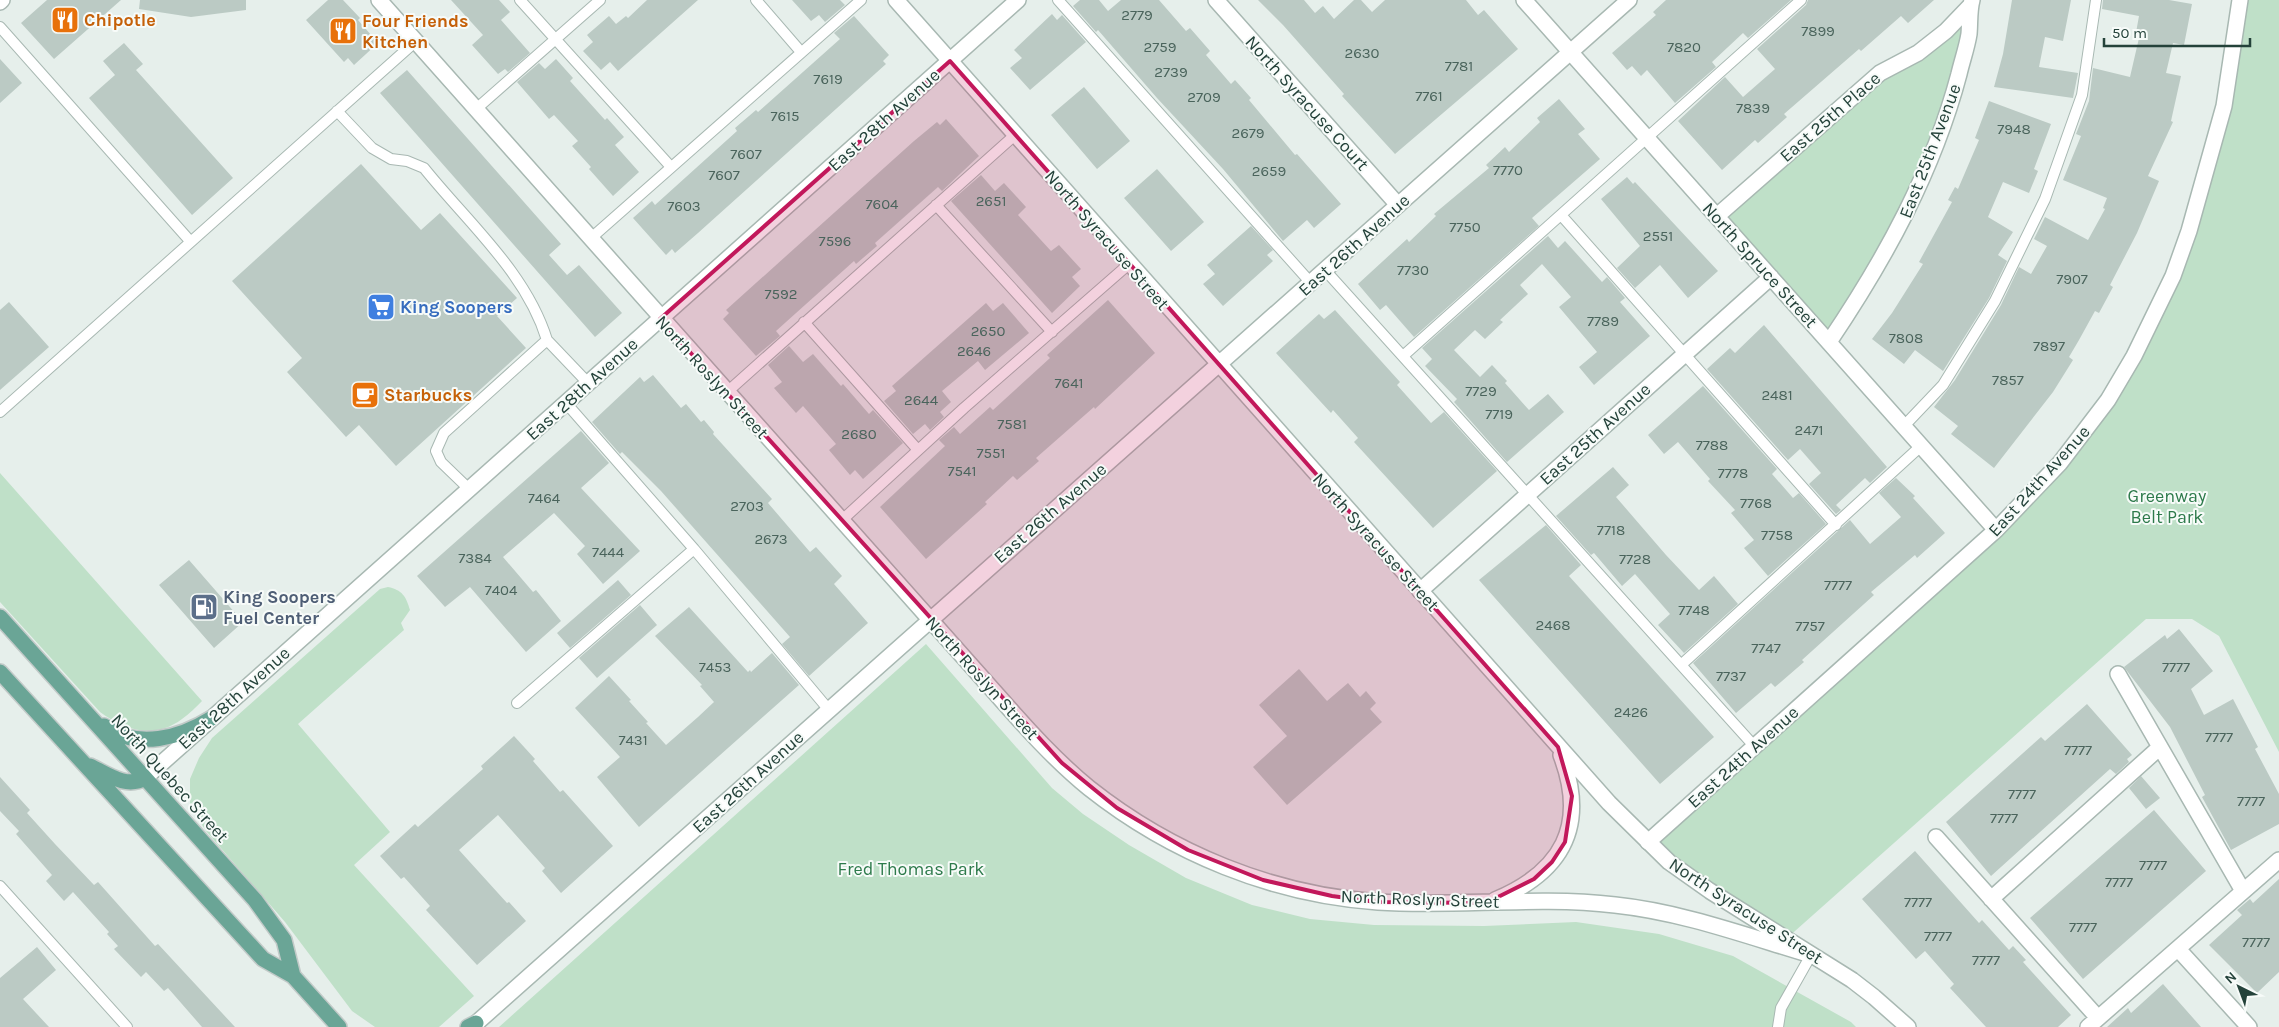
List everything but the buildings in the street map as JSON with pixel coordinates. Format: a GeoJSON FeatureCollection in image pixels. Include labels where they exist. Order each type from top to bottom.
{"type":"FeatureCollection","features":[{"type":"Feature","properties":{"kind":"main road","name":"North Quebec Street"},"geometry":{"type":"LineString","coordinates":[[0,617],[267,914],[284,940],[293,976]]}},
{"type":"Feature","properties":{"kind":"main road","name":"North Quebec Street"},"geometry":{"type":"LineString","coordinates":[[0,672],[263,959],[293,976],[339,1027]]}},
{"type":"Feature","properties":{"kind":"main road"},"geometry":{"type":"LineString","coordinates":[[77,703],[116,734],[135,738],[156,739],[181,734],[212,718]]}},
{"type":"Feature","properties":{"kind":"main road"},"geometry":{"type":"LineString","coordinates":[[82,762],[121,781],[135,782],[145,778]]}},
{"type":"Feature","properties":{"kind":"street","name":"North Roslyn Street"},"geometry":{"type":"LineString","coordinates":[[379,0],[660,319],[1028,729],[1089,787],[1117,808],[1150,830],[1188,850],[1263,880],[1298,890],[1376,902],[1555,902],[1614,905],[1698,922],[1811,955]]}},
{"type":"Feature","properties":{"kind":"street","name":"North Syracuse Street"},"geometry":{"type":"LineString","coordinates":[[896,0],[1218,365],[1609,803],[1669,862],[1710,891],[1874,997],[1908,1027]]}},
{"type":"Feature","properties":{"kind":"street","name":"East 28th Avenue"},"geometry":{"type":"LineString","coordinates":[[145,778],[1018,0]]}},
{"type":"Feature","properties":{"kind":"street","name":"North Syracuse Court"},"geometry":{"type":"LineString","coordinates":[[1216,0],[1398,205]]}},
{"type":"Feature","properties":{"kind":"street","name":"North Spruce Street"},"geometry":{"type":"LineString","coordinates":[[1524,0],[1996,530]]}},
{"type":"Feature","properties":{"kind":"street","name":"East 26th Avenue"},"geometry":{"type":"LineString","coordinates":[[472,1026],[1630,0]]}},
{"type":"Feature","properties":{"kind":"street","name":"East 24th Avenue"},"geometry":{"type":"LineString","coordinates":[[1648,842],[1996,530],[2060,464],[2108,400],[2134,356],[2173,276],[2189,232],[2224,106],[2240,0]]}},
{"type":"Feature","properties":{"kind":"street","name":"East 25th Place"},"geometry":{"type":"LineString","coordinates":[[1717,216],[1880,73],[1918,53],[1946,31],[1971,3]]}},
{"type":"Feature","properties":{"kind":"street","name":"East 25th Avenue"},"geometry":{"type":"LineString","coordinates":[[1829,342],[1906,217],[1923,178],[1958,77],[1969,36],[1971,3]]}},
{"type":"Feature","properties":{"kind":"street","name":"East 25th Avenue"},"geometry":{"type":"LineString","coordinates":[[1420,591],[1771,277]]}},
{"type":"Feature","properties":{"kind":"street"},"geometry":{"type":"LineString","coordinates":[[2118,674],[2243,891]]}},
{"type":"Feature","properties":{"kind":"street"},"geometry":{"type":"LineString","coordinates":[[1486,903],[1514,891],[1534,879],[1552,862],[1565,842],[1572,796],[1569,776],[1558,747]]}},
{"type":"Feature","properties":{"kind":"street"},"geometry":{"type":"LineString","coordinates":[[1991,899],[2159,748]]}},
{"type":"Feature","properties":{"kind":"street"},"geometry":{"type":"LineString","coordinates":[[1936,837],[1991,899],[2093,1023],[2279,860]]}},
{"type":"Feature","properties":{"kind":"street"},"geometry":{"type":"LineString","coordinates":[[2178,949],[2249,1027]]}},
{"type":"Feature","properties":{"kind":"lane"},"geometry":{"type":"LineString","coordinates":[[520,0],[671,167]]}},
{"type":"Feature","properties":{"kind":"lane"},"geometry":{"type":"LineString","coordinates":[[475,110],[600,0]]}},
{"type":"Feature","properties":{"kind":"lane"},"geometry":{"type":"LineString","coordinates":[[756,0],[801,52]]}},
{"type":"Feature","properties":{"kind":"lane"},"geometry":{"type":"LineString","coordinates":[[590,239],[861,0]]}},
{"type":"Feature","properties":{"kind":"lane"},"geometry":{"type":"LineString","coordinates":[[1058,0],[1311,283]]}},
{"type":"Feature","properties":{"kind":"lane"},"geometry":{"type":"LineString","coordinates":[[1403,356],[1801,0]]}},
{"type":"Feature","properties":{"kind":"lane"},"geometry":{"type":"LineString","coordinates":[[1904,426],[1943,385],[1995,301],[2044,198],[2082,95],[2096,0]]}},
{"type":"Feature","properties":{"kind":"lane"},"geometry":{"type":"LineString","coordinates":[[0,27],[190,241]]}},
{"type":"Feature","properties":{"kind":"lane"},"geometry":{"type":"LineString","coordinates":[[0,412],[190,241],[416,42]]}},
{"type":"Feature","properties":{"kind":"lane"},"geometry":{"type":"LineString","coordinates":[[337,111],[372,148],[392,159],[407,161],[424,168],[510,270],[540,318],[546,340],[588,383]]}},
{"type":"Feature","properties":{"kind":"lane"},"geometry":{"type":"LineString","coordinates":[[726,392],[1016,135]]}},
{"type":"Feature","properties":{"kind":"lane"},"geometry":{"type":"LineString","coordinates":[[936,205],[1052,332]]}},
{"type":"Feature","properties":{"kind":"lane"},"geometry":{"type":"LineString","coordinates":[[1561,215],[1836,525]]}},
{"type":"Feature","properties":{"kind":"lane"},"geometry":{"type":"LineString","coordinates":[[841,521],[918,450],[1129,264]]}},
{"type":"Feature","properties":{"kind":"lane"},"geometry":{"type":"LineString","coordinates":[[1325,270],[1755,747]]}},
{"type":"Feature","properties":{"kind":"lane"},"geometry":{"type":"LineString","coordinates":[[804,322],[918,450]]}},
{"type":"Feature","properties":{"kind":"lane"},"geometry":{"type":"LineString","coordinates":[[469,490],[441,462],[436,452],[437,444],[444,433],[546,340]]}},
{"type":"Feature","properties":{"kind":"lane"},"geometry":{"type":"LineString","coordinates":[[566,403],[694,549],[829,710]]}},
{"type":"Feature","properties":{"kind":"lane"},"geometry":{"type":"LineString","coordinates":[[1681,664],[1921,446]]}},
{"type":"Feature","properties":{"kind":"lane"},"geometry":{"type":"LineString","coordinates":[[517,702],[694,549]]}},
{"type":"Feature","properties":{"kind":"lane"},"geometry":{"type":"LineString","coordinates":[[0,886],[127,1027]]}},
{"type":"Feature","properties":{"kind":"lane"},"geometry":{"type":"LineString","coordinates":[[1778,1027],[1780,1008],[1811,955]]}},
{"type":"Feature","properties":{"kind":"highlighted area"},"geometry":{"type":"Polygon","coordinates":[[[950,61],[1558,747],[1572,796],[1565,842],[1552,862],[1534,879],[1486,903],[1376,902],[1332,896],[1263,880],[1188,850],[1117,808],[1062,763],[660,319],[950,61]]]}},
{"type":"Feature","properties":{"kind":"green space","name":"Greenway Belt Park"},"geometry":{"type":"Polygon","coordinates":[[[2239,0],[2279,0],[2279,752],[2219,636],[2192,619],[2146,619],[1786,939],[1648,842],[2063,460],[2145,333],[2216,136],[2239,0]]]}},
{"type":"Feature","properties":{"kind":"green space"},"geometry":{"type":"Polygon","coordinates":[[[1970,6],[1942,129],[1829,342],[1717,216],[1970,6]]]}},
{"type":"Feature","properties":{"kind":"green space"},"geometry":{"type":"Polygon","coordinates":[[[0,473],[202,701],[190,713],[171,725],[150,731],[119,724],[100,712],[0,602],[0,473]]]}},
{"type":"Feature","properties":{"kind":"green space"},"geometry":{"type":"Polygon","coordinates":[[[388,587],[397,590],[405,597],[410,610],[401,623],[404,630],[298,724],[390,832],[354,865],[474,996],[439,1027],[375,1027],[352,1011],[285,922],[206,831],[190,806],[190,779],[199,758],[212,738],[380,589],[388,587]]]}},
{"type":"Feature","properties":{"kind":"green space","name":"Fred Thomas Park"},"geometry":{"type":"Polygon","coordinates":[[[926,644],[1052,788],[1083,814],[1129,845],[1186,878],[1252,905],[1310,919],[1374,925],[1484,926],[1576,922],[1659,934],[1733,956],[1851,1022],[1856,1027],[499,1027],[926,644]]]}},
{"type":"Feature","properties":{"kind":"place","name":"Chipotle"},"geometry":{"type":"Point","coordinates":[65,20]}},
{"type":"Feature","properties":{"kind":"place","name":"Four Friends Kitchen"},"geometry":{"type":"Point","coordinates":[343,31]}},
{"type":"Feature","properties":{"kind":"place","name":"King Soopers"},"geometry":{"type":"Point","coordinates":[381,307]}},
{"type":"Feature","properties":{"kind":"place","name":"Starbucks"},"geometry":{"type":"Point","coordinates":[365,395]}},
{"type":"Feature","properties":{"kind":"place","name":"King Soopers Fuel Center"},"geometry":{"type":"Point","coordinates":[204,607]}}]}
